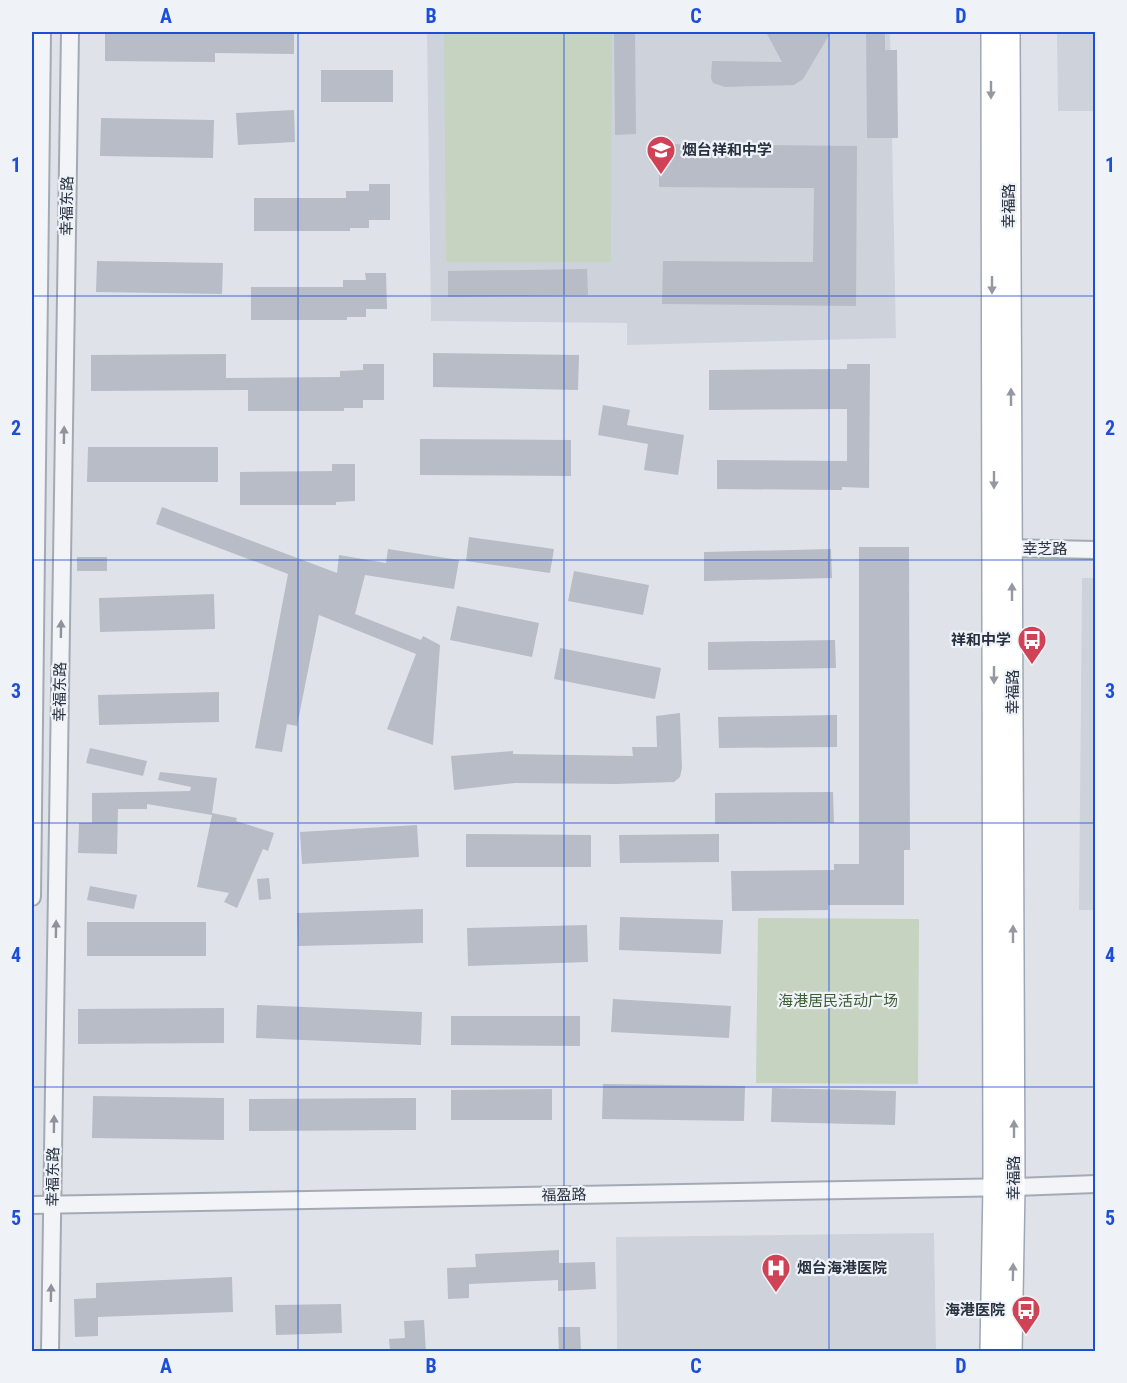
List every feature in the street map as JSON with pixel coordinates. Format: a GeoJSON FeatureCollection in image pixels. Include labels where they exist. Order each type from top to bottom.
{"type":"FeatureCollection","features":[{"type":"Feature","properties":{"kind":"main road","name":"幸福路"},"geometry":{"type":"LineString","coordinates":[[992,32],[1003,549]]}},
{"type":"Feature","properties":{"kind":"main road","name":"幸福路"},"geometry":{"type":"LineString","coordinates":[[1009,32],[1003,549],[1004,1187],[1011,1352]]}},
{"type":"Feature","properties":{"kind":"main road","name":"幸福路"},"geometry":{"type":"LineString","coordinates":[[991,1352],[1004,1187]]}},
{"type":"Feature","properties":{"kind":"street","name":"幸福东路"},"geometry":{"type":"LineString","coordinates":[[32,897],[34,549],[42,32]]}},
{"type":"Feature","properties":{"kind":"street","name":"幸福东路"},"geometry":{"type":"LineString","coordinates":[[50,1352],[70,32]]}},
{"type":"Feature","properties":{"kind":"street"},"geometry":{"type":"LineString","coordinates":[[34,549],[62,549]]}},
{"type":"Feature","properties":{"kind":"street","name":"幸芝路"},"geometry":{"type":"LineString","coordinates":[[1003,549],[1095,550]]}},
{"type":"Feature","properties":{"kind":"street","name":"福盈路"},"geometry":{"type":"LineString","coordinates":[[32,1205],[1095,1184]]}},
{"type":"Feature","properties":{"kind":"shaded area","name":"烟台祥和中学"},"geometry":{"type":"Polygon","coordinates":[[[427,32],[890,32],[896,338],[627,345],[627,323],[431,321],[427,32]]]}},
{"type":"Feature","properties":{"kind":"shaded area"},"geometry":{"type":"Polygon","coordinates":[[[1057,32],[1095,32],[1095,111],[1058,111],[1057,32]]]}},
{"type":"Feature","properties":{"kind":"shaded area"},"geometry":{"type":"Polygon","coordinates":[[[1082,578],[1096,578],[1095,910],[1079,910],[1082,578]]]}},
{"type":"Feature","properties":{"kind":"shaded area","name":"烟台海港医院"},"geometry":{"type":"Polygon","coordinates":[[[934,1233],[936,1351],[617,1351],[616,1237],[934,1233]]]}},
{"type":"Feature","properties":{"kind":"green space"},"geometry":{"type":"Polygon","coordinates":[[[444,32],[612,32],[611,262],[446,262],[444,32]]]}},
{"type":"Feature","properties":{"kind":"green space","name":"海港居民活动广场"},"geometry":{"type":"Polygon","coordinates":[[[758,918],[919,919],[918,1084],[756,1083],[758,918]]]}},
{"type":"Feature","properties":{"kind":"building"},"geometry":{"type":"Polygon","coordinates":[[[105,32],[294,32],[294,54],[215,53],[215,62],[105,61],[105,32]]]}},
{"type":"Feature","properties":{"kind":"building"},"geometry":{"type":"Polygon","coordinates":[[[614,32],[635,32],[636,134],[615,135],[614,32]]]}},
{"type":"Feature","properties":{"kind":"building"},"geometry":{"type":"Polygon","coordinates":[[[766,32],[831,32],[803,79],[794,85],[725,87],[713,83],[712,61],[782,62],[766,32]]]}},
{"type":"Feature","properties":{"kind":"building"},"geometry":{"type":"Polygon","coordinates":[[[866,32],[885,32],[885,50],[897,50],[898,138],[867,138],[866,32]]]}},
{"type":"Feature","properties":{"kind":"building"},"geometry":{"type":"Polygon","coordinates":[[[321,70],[393,70],[393,102],[321,102],[321,70]]]}},
{"type":"Feature","properties":{"kind":"building"},"geometry":{"type":"Polygon","coordinates":[[[294,110],[295,142],[238,145],[236,113],[294,110]]]}},
{"type":"Feature","properties":{"kind":"building"},"geometry":{"type":"Polygon","coordinates":[[[101,118],[214,120],[213,158],[100,156],[101,118]]]}},
{"type":"Feature","properties":{"kind":"building"},"geometry":{"type":"Polygon","coordinates":[[[659,144],[857,146],[856,306],[662,304],[663,261],[813,262],[814,188],[659,187],[659,144]]]}},
{"type":"Feature","properties":{"kind":"building"},"geometry":{"type":"Polygon","coordinates":[[[369,184],[390,184],[390,220],[369,220],[369,228],[350,228],[350,231],[254,231],[254,198],[346,198],[346,191],[369,191],[369,184]]]}},
{"type":"Feature","properties":{"kind":"building"},"geometry":{"type":"Polygon","coordinates":[[[97,261],[223,263],[222,294],[96,292],[97,261]]]}},
{"type":"Feature","properties":{"kind":"building"},"geometry":{"type":"Polygon","coordinates":[[[587,269],[588,295],[448,297],[448,271],[587,269]]]}},
{"type":"Feature","properties":{"kind":"building"},"geometry":{"type":"Polygon","coordinates":[[[365,273],[386,273],[387,309],[366,309],[366,317],[347,317],[347,320],[251,320],[251,287],[343,287],[343,280],[366,280],[365,273]]]}},
{"type":"Feature","properties":{"kind":"building"},"geometry":{"type":"Polygon","coordinates":[[[433,353],[579,355],[578,390],[433,387],[433,353]]]}},
{"type":"Feature","properties":{"kind":"building"},"geometry":{"type":"Polygon","coordinates":[[[226,354],[226,378],[340,377],[340,371],[363,370],[363,364],[384,364],[384,400],[363,400],[363,408],[344,408],[344,411],[248,411],[248,390],[91,391],[91,355],[226,354]]]}},
{"type":"Feature","properties":{"kind":"building"},"geometry":{"type":"Polygon","coordinates":[[[847,364],[870,364],[869,488],[842,487],[842,490],[717,489],[717,460],[847,461],[847,409],[709,410],[709,370],[847,369],[847,364]]]}},
{"type":"Feature","properties":{"kind":"building"},"geometry":{"type":"Polygon","coordinates":[[[603,405],[630,410],[627,425],[684,435],[678,475],[644,470],[648,444],[598,435],[603,405]]]}},
{"type":"Feature","properties":{"kind":"building"},"geometry":{"type":"Polygon","coordinates":[[[420,439],[571,440],[571,476],[420,475],[420,439]]]}},
{"type":"Feature","properties":{"kind":"building"},"geometry":{"type":"Polygon","coordinates":[[[88,447],[218,447],[218,482],[87,482],[88,447]]]}},
{"type":"Feature","properties":{"kind":"building"},"geometry":{"type":"Polygon","coordinates":[[[332,464],[355,464],[355,501],[336,502],[336,505],[240,505],[240,472],[332,471],[332,464]]]}},
{"type":"Feature","properties":{"kind":"building"},"geometry":{"type":"Polygon","coordinates":[[[162,507],[337,573],[339,555],[386,563],[388,549],[459,560],[454,589],[365,575],[355,614],[421,640],[423,636],[440,645],[433,745],[387,729],[416,654],[319,615],[297,726],[287,724],[282,752],[255,748],[288,574],[156,524],[162,507]]]}},
{"type":"Feature","properties":{"kind":"building"},"geometry":{"type":"Polygon","coordinates":[[[469,537],[554,549],[550,573],[466,561],[469,537]]]}},
{"type":"Feature","properties":{"kind":"building"},"geometry":{"type":"Polygon","coordinates":[[[859,547],[909,547],[910,850],[904,850],[904,905],[828,905],[828,910],[732,911],[731,871],[834,870],[834,864],[859,864],[859,547]]]}},
{"type":"Feature","properties":{"kind":"building"},"geometry":{"type":"Polygon","coordinates":[[[831,549],[832,578],[704,581],[704,552],[831,549]]]}},
{"type":"Feature","properties":{"kind":"building"},"geometry":{"type":"Polygon","coordinates":[[[77,557],[107,557],[107,571],[77,571],[77,557]]]}},
{"type":"Feature","properties":{"kind":"building"},"geometry":{"type":"Polygon","coordinates":[[[574,571],[649,585],[643,615],[568,601],[574,571]]]}},
{"type":"Feature","properties":{"kind":"building"},"geometry":{"type":"Polygon","coordinates":[[[214,594],[215,629],[100,632],[99,598],[214,594]]]}},
{"type":"Feature","properties":{"kind":"building"},"geometry":{"type":"Polygon","coordinates":[[[457,606],[539,623],[532,657],[450,640],[457,606]]]}},
{"type":"Feature","properties":{"kind":"building"},"geometry":{"type":"Polygon","coordinates":[[[835,640],[836,668],[708,670],[708,642],[835,640]]]}},
{"type":"Feature","properties":{"kind":"building"},"geometry":{"type":"Polygon","coordinates":[[[560,648],[661,668],[655,699],[554,679],[560,648]]]}},
{"type":"Feature","properties":{"kind":"building"},"geometry":{"type":"Polygon","coordinates":[[[219,692],[219,722],[99,725],[98,695],[219,692]]]}},
{"type":"Feature","properties":{"kind":"building"},"geometry":{"type":"Polygon","coordinates":[[[680,713],[682,768],[680,777],[674,782],[515,783],[454,790],[451,756],[513,751],[513,754],[633,756],[632,747],[657,747],[656,716],[680,713]]]}},
{"type":"Feature","properties":{"kind":"building"},"geometry":{"type":"Polygon","coordinates":[[[837,715],[837,747],[719,748],[718,717],[837,715]]]}},
{"type":"Feature","properties":{"kind":"building"},"geometry":{"type":"Polygon","coordinates":[[[90,748],[147,761],[143,776],[86,763],[90,748]]]}},
{"type":"Feature","properties":{"kind":"building"},"geometry":{"type":"Polygon","coordinates":[[[160,772],[217,778],[212,813],[237,818],[236,821],[274,833],[268,851],[263,849],[237,908],[224,902],[229,893],[197,887],[212,815],[147,804],[147,809],[118,809],[117,854],[78,853],[79,823],[92,823],[92,793],[190,791],[191,787],[158,780],[160,772]]]}},
{"type":"Feature","properties":{"kind":"building"},"geometry":{"type":"Polygon","coordinates":[[[833,792],[834,823],[715,824],[715,793],[833,792]]]}},
{"type":"Feature","properties":{"kind":"building"},"geometry":{"type":"Polygon","coordinates":[[[417,825],[419,857],[302,864],[300,832],[417,825]]]}},
{"type":"Feature","properties":{"kind":"building"},"geometry":{"type":"Polygon","coordinates":[[[466,834],[591,835],[591,867],[466,867],[466,834]]]}},
{"type":"Feature","properties":{"kind":"building"},"geometry":{"type":"Polygon","coordinates":[[[719,834],[719,862],[620,863],[619,835],[719,834]]]}},
{"type":"Feature","properties":{"kind":"building"},"geometry":{"type":"Polygon","coordinates":[[[269,878],[271,899],[259,900],[257,879],[269,878]]]}},
{"type":"Feature","properties":{"kind":"building"},"geometry":{"type":"Polygon","coordinates":[[[90,886],[137,895],[134,909],[87,900],[90,886]]]}},
{"type":"Feature","properties":{"kind":"building"},"geometry":{"type":"Polygon","coordinates":[[[423,909],[423,943],[298,946],[297,913],[423,909]]]}},
{"type":"Feature","properties":{"kind":"building"},"geometry":{"type":"Polygon","coordinates":[[[620,917],[723,920],[721,954],[619,950],[620,917]]]}},
{"type":"Feature","properties":{"kind":"building"},"geometry":{"type":"Polygon","coordinates":[[[87,922],[206,922],[206,956],[87,956],[87,922]]]}},
{"type":"Feature","properties":{"kind":"building"},"geometry":{"type":"Polygon","coordinates":[[[587,925],[588,962],[468,966],[467,928],[587,925]]]}},
{"type":"Feature","properties":{"kind":"building"},"geometry":{"type":"Polygon","coordinates":[[[613,999],[731,1006],[729,1038],[611,1032],[613,999]]]}},
{"type":"Feature","properties":{"kind":"building"},"geometry":{"type":"Polygon","coordinates":[[[257,1005],[422,1012],[421,1045],[256,1038],[257,1005]]]}},
{"type":"Feature","properties":{"kind":"building"},"geometry":{"type":"Polygon","coordinates":[[[224,1008],[224,1043],[78,1044],[78,1009],[224,1008]]]}},
{"type":"Feature","properties":{"kind":"building"},"geometry":{"type":"Polygon","coordinates":[[[451,1016],[580,1016],[580,1046],[451,1045],[451,1016]]]}},
{"type":"Feature","properties":{"kind":"building"},"geometry":{"type":"Polygon","coordinates":[[[603,1084],[745,1086],[744,1121],[602,1119],[603,1084]]]}},
{"type":"Feature","properties":{"kind":"building"},"geometry":{"type":"Polygon","coordinates":[[[772,1088],[896,1091],[895,1125],[771,1122],[772,1088]]]}},
{"type":"Feature","properties":{"kind":"building"},"geometry":{"type":"Polygon","coordinates":[[[552,1089],[552,1120],[451,1120],[451,1090],[552,1089]]]}},
{"type":"Feature","properties":{"kind":"building"},"geometry":{"type":"Polygon","coordinates":[[[93,1096],[224,1098],[224,1140],[92,1138],[93,1096]]]}},
{"type":"Feature","properties":{"kind":"building"},"geometry":{"type":"Polygon","coordinates":[[[416,1098],[416,1130],[249,1131],[249,1099],[416,1098]]]}},
{"type":"Feature","properties":{"kind":"building"},"geometry":{"type":"Polygon","coordinates":[[[559,1250],[559,1263],[595,1262],[596,1289],[558,1291],[558,1280],[469,1284],[469,1298],[448,1299],[447,1268],[476,1267],[475,1254],[559,1250]]]}},
{"type":"Feature","properties":{"kind":"building"},"geometry":{"type":"Polygon","coordinates":[[[232,1277],[233,1312],[98,1317],[98,1336],[75,1337],[74,1299],[96,1298],[96,1283],[232,1277]]]}},
{"type":"Feature","properties":{"kind":"building"},"geometry":{"type":"Polygon","coordinates":[[[341,1304],[342,1333],[276,1335],[275,1305],[341,1304]]]}},
{"type":"Feature","properties":{"kind":"building"},"geometry":{"type":"Polygon","coordinates":[[[424,1320],[426,1352],[390,1352],[389,1339],[405,1338],[404,1321],[424,1320]]]}},
{"type":"Feature","properties":{"kind":"building"},"geometry":{"type":"Polygon","coordinates":[[[558,1327],[580,1327],[581,1352],[559,1352],[558,1327]]]}},
{"type":"Feature","properties":{"kind":"place","name":"烟台祥和中学"},"geometry":{"type":"Point","coordinates":[661,176]}},
{"type":"Feature","properties":{"kind":"place","name":"祥和中学"},"geometry":{"type":"Point","coordinates":[1032,666]}},
{"type":"Feature","properties":{"kind":"place","name":"烟台海港医院"},"geometry":{"type":"Point","coordinates":[776,1294]}},
{"type":"Feature","properties":{"kind":"place","name":"海港医院"},"geometry":{"type":"Point","coordinates":[1026,1336]}}]}
